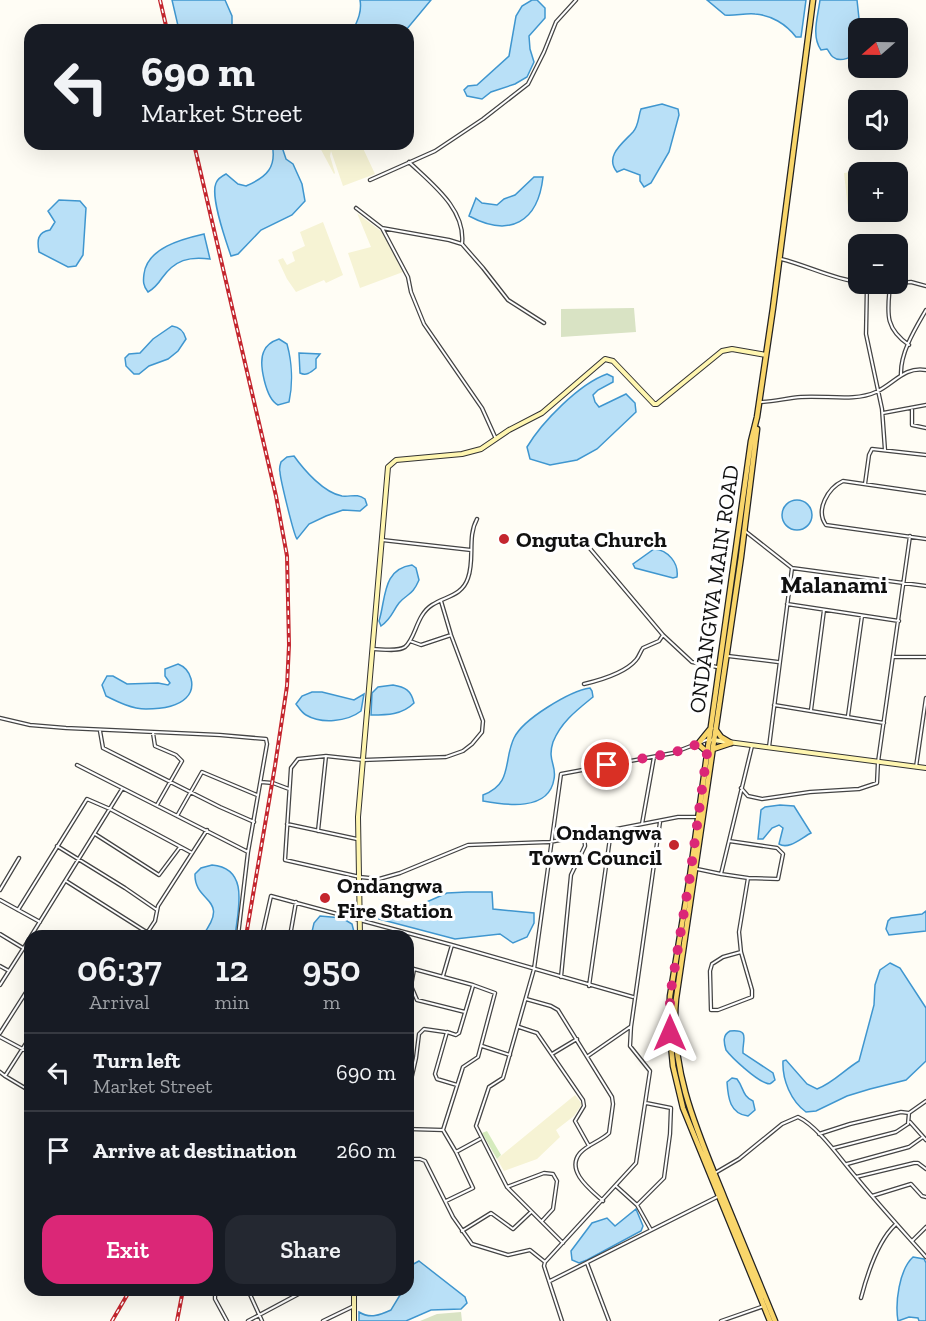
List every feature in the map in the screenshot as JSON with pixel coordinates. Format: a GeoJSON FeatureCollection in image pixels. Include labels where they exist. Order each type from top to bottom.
{"type":"FeatureCollection","features":[{"type":"Feature","properties":{"kind":"main road","name":"ONDANGWA MAIN ROAD"},"geometry":{"type":"LineString","coordinates":[[775,1321],[718,1196],[682,1086],[672,1024],[710,773],[713,729],[742,529],[752,483],[757,417],[813,0]]}},
{"type":"Feature","properties":{"kind":"main road","name":"ONDANGWA MAIN ROAD"},"geometry":{"type":"LineString","coordinates":[[722,668],[726,656],[729,618]]}},
{"type":"Feature","properties":{"kind":"main road"},"geometry":{"type":"LineString","coordinates":[[707,753],[698,744],[713,729],[721,737],[731,742]]}},
{"type":"Feature","properties":{"kind":"main road","name":"ONDANGWA MAIN ROAD"},"geometry":{"type":"LineString","coordinates":[[694,869],[698,817],[707,753],[712,740]]}},
{"type":"Feature","properties":{"kind":"main road"},"geometry":{"type":"LineString","coordinates":[[713,749],[731,742]]}},
{"type":"Feature","properties":{"kind":"main road","name":"ONDANGWA MAIN ROAD"},"geometry":{"type":"LineString","coordinates":[[712,1175],[766,1305],[770,1321]]}},
{"type":"Feature","properties":{"kind":"street"},"geometry":{"type":"LineString","coordinates":[[370,180],[435,151],[483,120],[528,84],[556,22],[576,0]]}},
{"type":"Feature","properties":{"kind":"street"},"geometry":{"type":"LineString","coordinates":[[409,162],[445,197],[451,206],[462,225],[462,244]]}},
{"type":"Feature","properties":{"kind":"street"},"geometry":{"type":"LineString","coordinates":[[357,208],[382,228],[408,277],[411,292],[424,324],[482,408],[496,439]]}},
{"type":"Feature","properties":{"kind":"street"},"geometry":{"type":"LineString","coordinates":[[382,228],[462,244],[508,300],[544,323]]}},
{"type":"Feature","properties":{"kind":"street"},"geometry":{"type":"LineString","coordinates":[[778,258],[848,280]]}},
{"type":"Feature","properties":{"kind":"street"},"geometry":{"type":"LineString","coordinates":[[908,282],[926,286]]}},
{"type":"Feature","properties":{"kind":"street"},"geometry":{"type":"LineString","coordinates":[[867,294],[867,334],[883,413],[885,450]]}},
{"type":"Feature","properties":{"kind":"street"},"geometry":{"type":"LineString","coordinates":[[889,294],[890,323],[897,336],[909,345]]}},
{"type":"Feature","properties":{"kind":"street"},"geometry":{"type":"LineString","coordinates":[[901,375],[901,365],[926,310]]}},
{"type":"Feature","properties":{"kind":"street"},"geometry":{"type":"LineString","coordinates":[[360,930],[358,817],[388,467],[393,461],[476,451],[542,413],[605,359],[609,358],[613,361],[654,404],[657,404],[722,351],[732,349],[766,355]]}},
{"type":"Feature","properties":{"kind":"street"},"geometry":{"type":"LineString","coordinates":[[759,402],[808,397],[863,397],[879,391],[901,375],[915,369],[924,370],[926,363]]}},
{"type":"Feature","properties":{"kind":"street"},"geometry":{"type":"LineString","coordinates":[[883,413],[926,405]]}},
{"type":"Feature","properties":{"kind":"street"},"geometry":{"type":"LineString","coordinates":[[912,408],[912,425],[926,428]]}},
{"type":"Feature","properties":{"kind":"street"},"geometry":{"type":"LineString","coordinates":[[865,484],[871,450],[875,448],[926,455]]}},
{"type":"Feature","properties":{"kind":"street"},"geometry":{"type":"LineString","coordinates":[[926,493],[843,482],[833,486],[826,495],[823,523],[926,539]]}},
{"type":"Feature","properties":{"kind":"street"},"geometry":{"type":"LineString","coordinates":[[373,649],[398,650],[410,641],[418,622],[432,605],[462,589],[470,575],[472,532],[477,519]]}},
{"type":"Feature","properties":{"kind":"street"},"geometry":{"type":"LineString","coordinates":[[742,529],[792,568],[926,586]]}},
{"type":"Feature","properties":{"kind":"street"},"geometry":{"type":"LineString","coordinates":[[741,788],[748,796],[762,799],[810,792],[859,789],[877,783],[910,536]]}},
{"type":"Feature","properties":{"kind":"street"},"geometry":{"type":"LineString","coordinates":[[381,540],[471,550]]}},
{"type":"Feature","properties":{"kind":"street"},"geometry":{"type":"LineString","coordinates":[[587,545],[663,635],[692,662],[722,668]]}},
{"type":"Feature","properties":{"kind":"street"},"geometry":{"type":"LineString","coordinates":[[769,748],[778,662],[792,568]]}},
{"type":"Feature","properties":{"kind":"street"},"geometry":{"type":"LineString","coordinates":[[441,601],[483,721],[482,732],[463,751],[446,757],[363,760],[326,756],[298,759],[291,768],[285,860],[360,877],[379,879],[468,845],[550,842],[678,817],[698,817],[710,773]]}},
{"type":"Feature","properties":{"kind":"street"},"geometry":{"type":"LineString","coordinates":[[787,604],[899,621]]}},
{"type":"Feature","properties":{"kind":"street"},"geometry":{"type":"LineString","coordinates":[[811,710],[824,610]]}},
{"type":"Feature","properties":{"kind":"street"},"geometry":{"type":"LineString","coordinates":[[848,716],[862,616]]}},
{"type":"Feature","properties":{"kind":"street"},"geometry":{"type":"LineString","coordinates":[[410,641],[421,645],[452,635]]}},
{"type":"Feature","properties":{"kind":"street"},"geometry":{"type":"LineString","coordinates":[[584,684],[603,679],[624,669],[638,658],[643,648],[659,641],[663,635]]}},
{"type":"Feature","properties":{"kind":"street"},"geometry":{"type":"LineString","coordinates":[[726,656],[778,662]]}},
{"type":"Feature","properties":{"kind":"street"},"geometry":{"type":"LineString","coordinates":[[893,657],[926,657]]}},
{"type":"Feature","properties":{"kind":"street"},"geometry":{"type":"LineString","coordinates":[[916,767],[926,698]]}},
{"type":"Feature","properties":{"kind":"street"},"geometry":{"type":"LineString","coordinates":[[774,705],[884,723]]}},
{"type":"Feature","properties":{"kind":"street"},"geometry":{"type":"LineString","coordinates":[[0,718],[30,725],[266,739],[261,782],[248,852],[239,930]]}},
{"type":"Feature","properties":{"kind":"street"},"geometry":{"type":"LineString","coordinates":[[100,729],[103,748],[254,822]]}},
{"type":"Feature","properties":{"kind":"street"},"geometry":{"type":"LineString","coordinates":[[153,732],[155,746],[176,755],[182,761],[157,805]]}},
{"type":"Feature","properties":{"kind":"street"},"geometry":{"type":"LineString","coordinates":[[563,1243],[507,1187],[476,1126],[489,1087],[503,1078],[534,969],[561,774],[673,753],[712,740],[926,768]]}},
{"type":"Feature","properties":{"kind":"street"},"geometry":{"type":"LineString","coordinates":[[721,874],[752,746]]}},
{"type":"Feature","properties":{"kind":"street"},"geometry":{"type":"LineString","coordinates":[[318,831],[326,756]]}},
{"type":"Feature","properties":{"kind":"street"},"geometry":{"type":"LineString","coordinates":[[642,824],[654,757]]}},
{"type":"Feature","properties":{"kind":"street"},"geometry":{"type":"LineString","coordinates":[[76,765],[248,852]]}},
{"type":"Feature","properties":{"kind":"street"},"geometry":{"type":"LineString","coordinates":[[177,816],[200,773],[205,772],[257,795]]}},
{"type":"Feature","properties":{"kind":"street"},"geometry":{"type":"LineString","coordinates":[[261,782],[273,783],[289,789]]}},
{"type":"Feature","properties":{"kind":"street"},"geometry":{"type":"LineString","coordinates":[[35,930],[122,789]]}},
{"type":"Feature","properties":{"kind":"street"},"geometry":{"type":"LineString","coordinates":[[18,910],[86,800],[110,809],[192,853]]}},
{"type":"Feature","properties":{"kind":"street"},"geometry":{"type":"LineString","coordinates":[[545,1262],[636,1163],[650,1071],[630,1046],[631,1027],[660,822]]}},
{"type":"Feature","properties":{"kind":"street"},"geometry":{"type":"LineString","coordinates":[[287,824],[358,839]]}},
{"type":"Feature","properties":{"kind":"street"},"geometry":{"type":"LineString","coordinates":[[149,930],[155,921],[157,910],[207,830]]}},
{"type":"Feature","properties":{"kind":"street"},"geometry":{"type":"LineString","coordinates":[[589,986],[611,830]]}},
{"type":"Feature","properties":{"kind":"street"},"geometry":{"type":"LineString","coordinates":[[95,834],[159,875],[180,847]]}},
{"type":"Feature","properties":{"kind":"street"},"geometry":{"type":"LineString","coordinates":[[561,977],[571,875],[585,846],[584,835]]}},
{"type":"Feature","properties":{"kind":"street"},"geometry":{"type":"LineString","coordinates":[[694,869],[748,878],[778,879],[783,858],[782,852],[777,848],[729,841]]}},
{"type":"Feature","properties":{"kind":"street"},"geometry":{"type":"LineString","coordinates":[[57,846],[80,858],[157,910]]}},
{"type":"Feature","properties":{"kind":"street"},"geometry":{"type":"LineString","coordinates":[[0,890],[19,858]]}},
{"type":"Feature","properties":{"kind":"street"},"geometry":{"type":"LineString","coordinates":[[741,952],[723,957],[712,964],[709,1002],[711,1010],[718,1010],[752,997],[741,952],[739,932],[748,878]]}},
{"type":"Feature","properties":{"kind":"street"},"geometry":{"type":"LineString","coordinates":[[66,881],[141,930]]}},
{"type":"Feature","properties":{"kind":"street"},"geometry":{"type":"LineString","coordinates":[[263,930],[271,896],[397,930]]}},
{"type":"Feature","properties":{"kind":"street"},"geometry":{"type":"LineString","coordinates":[[0,900],[40,922]]}},
{"type":"Feature","properties":{"kind":"street"},"geometry":{"type":"LineString","coordinates":[[291,930],[296,902]]}},
{"type":"Feature","properties":{"kind":"street"},"geometry":{"type":"LineString","coordinates":[[0,934],[23,948],[0,985]]}},
{"type":"Feature","properties":{"kind":"street"},"geometry":{"type":"LineString","coordinates":[[414,935],[634,997]]}},
{"type":"Feature","properties":{"kind":"street"},"geometry":{"type":"LineString","coordinates":[[443,976],[452,945]]}},
{"type":"Feature","properties":{"kind":"street"},"geometry":{"type":"LineString","coordinates":[[0,966],[9,971]]}},
{"type":"Feature","properties":{"kind":"street"},"geometry":{"type":"LineString","coordinates":[[414,969],[473,985],[495,994],[478,1057],[463,1067],[443,1130],[472,1188],[446,1201]]}},
{"type":"Feature","properties":{"kind":"street"},"geometry":{"type":"LineString","coordinates":[[414,1067],[419,1034],[424,1029],[456,1035],[459,1033],[473,985]]}},
{"type":"Feature","properties":{"kind":"street"},"geometry":{"type":"LineString","coordinates":[[414,993],[417,1000],[465,1012]]}},
{"type":"Feature","properties":{"kind":"street"},"geometry":{"type":"LineString","coordinates":[[5,1076],[23,1049],[0,1035],[24,996]]}},
{"type":"Feature","properties":{"kind":"street"},"geometry":{"type":"LineString","coordinates":[[526,999],[555,1007],[612,1097],[608,1134],[579,1155],[577,1171],[583,1183],[603,1201]]}},
{"type":"Feature","properties":{"kind":"street"},"geometry":{"type":"LineString","coordinates":[[518,1027],[537,1033],[584,1103],[575,1121],[589,1146]]}},
{"type":"Feature","properties":{"kind":"street"},"geometry":{"type":"LineString","coordinates":[[588,1056],[631,1027]]}},
{"type":"Feature","properties":{"kind":"street"},"geometry":{"type":"LineString","coordinates":[[447,1032],[435,1076],[457,1085]]}},
{"type":"Feature","properties":{"kind":"street"},"geometry":{"type":"LineString","coordinates":[[552,1054],[577,1039]]}},
{"type":"Feature","properties":{"kind":"street"},"geometry":{"type":"LineString","coordinates":[[482,1046],[510,1055]]}},
{"type":"Feature","properties":{"kind":"street"},"geometry":{"type":"LineString","coordinates":[[0,1072],[24,1087]]}},
{"type":"Feature","properties":{"kind":"street"},"geometry":{"type":"LineString","coordinates":[[818,1135],[850,1124],[901,1112],[909,1113],[926,1101]]}},
{"type":"Feature","properties":{"kind":"street"},"geometry":{"type":"LineString","coordinates":[[638,1205],[664,1178],[672,1111],[668,1107],[645,1103]]}},
{"type":"Feature","properties":{"kind":"street"},"geometry":{"type":"LineString","coordinates":[[909,1113],[909,1122],[926,1140]]}},
{"type":"Feature","properties":{"kind":"street"},"geometry":{"type":"LineString","coordinates":[[712,1175],[739,1159],[789,1120],[798,1117],[834,1148],[872,1196],[926,1257]]}},
{"type":"Feature","properties":{"kind":"street"},"geometry":{"type":"LineString","coordinates":[[834,1148],[896,1132],[909,1122]]}},
{"type":"Feature","properties":{"kind":"street"},"geometry":{"type":"LineString","coordinates":[[414,1129],[443,1130]]}},
{"type":"Feature","properties":{"kind":"street"},"geometry":{"type":"LineString","coordinates":[[846,1164],[909,1147],[922,1137]]}},
{"type":"Feature","properties":{"kind":"street"},"geometry":{"type":"LineString","coordinates":[[456,1152],[482,1138]]}},
{"type":"Feature","properties":{"kind":"street"},"geometry":{"type":"LineString","coordinates":[[414,1159],[425,1161],[462,1231],[472,1244],[508,1255],[530,1250],[545,1262],[562,1321]]}},
{"type":"Feature","properties":{"kind":"street"},"geometry":{"type":"LineString","coordinates":[[856,1177],[914,1163],[926,1169]]}},
{"type":"Feature","properties":{"kind":"street"},"geometry":{"type":"LineString","coordinates":[[507,1187],[544,1173],[553,1174],[557,1181],[553,1209],[541,1222]]}},
{"type":"Feature","properties":{"kind":"street"},"geometry":{"type":"LineString","coordinates":[[872,1196],[911,1184],[922,1196],[926,1197]]}},
{"type":"Feature","properties":{"kind":"street"},"geometry":{"type":"LineString","coordinates":[[616,1186],[638,1205],[651,1230]]}},
{"type":"Feature","properties":{"kind":"street"},"geometry":{"type":"LineString","coordinates":[[549,1282],[718,1196]]}},
{"type":"Feature","properties":{"kind":"street"},"geometry":{"type":"LineString","coordinates":[[462,1231],[491,1213],[513,1229],[531,1212]]}},
{"type":"Feature","properties":{"kind":"street"},"geometry":{"type":"LineString","coordinates":[[861,1298],[873,1262],[890,1230],[896,1224]]}},
{"type":"Feature","properties":{"kind":"street"},"geometry":{"type":"LineString","coordinates":[[912,1241],[926,1227]]}},
{"type":"Feature","properties":{"kind":"street"},"geometry":{"type":"LineString","coordinates":[[587,1263],[609,1321]]}},
{"type":"Feature","properties":{"kind":"street"},"geometry":{"type":"LineString","coordinates":[[216,1296],[227,1321]]}},
{"type":"Feature","properties":{"kind":"street"},"geometry":{"type":"LineString","coordinates":[[251,1296],[262,1321]]}},
{"type":"Feature","properties":{"kind":"street"},"geometry":{"type":"LineString","coordinates":[[248,1321],[295,1296]]}},
{"type":"Feature","properties":{"kind":"street"},"geometry":{"type":"LineString","coordinates":[[354,1296],[354,1321]]}},
{"type":"Feature","properties":{"kind":"street"},"geometry":{"type":"LineString","coordinates":[[721,1321],[766,1305]]}},
{"type":"Feature","properties":{"kind":"street"},"geometry":{"type":"LineString","coordinates":[[323,1321],[354,1306]]}},
{"type":"Feature","properties":{"kind":"shaded area"},"geometry":{"type":"Polygon","coordinates":[[[321,150],[364,150],[375,174],[343,186],[331,151],[334,174],[321,150]]]}},
{"type":"Feature","properties":{"kind":"shaded area"},"geometry":{"type":"Polygon","coordinates":[[[844,173],[848,173],[848,208],[844,173]]]}},
{"type":"Feature","properties":{"kind":"shaded area"},"geometry":{"type":"Polygon","coordinates":[[[357,213],[382,232],[403,272],[360,288],[348,253],[371,247],[357,213]]]}},
{"type":"Feature","properties":{"kind":"shaded area"},"geometry":{"type":"Polygon","coordinates":[[[323,222],[343,275],[296,292],[278,260],[283,258],[287,265],[295,261],[292,252],[305,246],[300,232],[323,222]]]}},
{"type":"Feature","properties":{"kind":"shaded area"},"geometry":{"type":"Polygon","coordinates":[[[575,1095],[582,1104],[574,1116],[556,1130],[560,1137],[537,1159],[504,1171],[497,1159],[575,1095]]]}},
{"type":"Feature","properties":{"kind":"green space"},"geometry":{"type":"Polygon","coordinates":[[[634,308],[636,332],[561,337],[561,309],[634,308]]]}},
{"type":"Feature","properties":{"kind":"green space"},"geometry":{"type":"Polygon","coordinates":[[[487,1131],[501,1155],[497,1159],[482,1133],[487,1131]]]}},
{"type":"Feature","properties":{"kind":"green space"},"geometry":{"type":"Polygon","coordinates":[[[461,1312],[462,1321],[420,1321],[437,1314],[461,1312]]]}},
{"type":"Feature","properties":{"kind":"water"},"geometry":{"type":"Polygon","coordinates":[[[172,0],[225,0],[232,16],[232,24],[178,24],[172,0]]]}},
{"type":"Feature","properties":{"kind":"water"},"geometry":{"type":"Polygon","coordinates":[[[360,0],[431,0],[411,24],[355,24],[360,0]]]}},
{"type":"Feature","properties":{"kind":"water"},"geometry":{"type":"Polygon","coordinates":[[[532,0],[537,0],[545,8],[545,18],[529,36],[534,62],[527,77],[515,84],[491,92],[482,99],[467,96],[464,90],[468,86],[477,85],[509,56],[516,16],[522,6],[532,0]]]}},
{"type":"Feature","properties":{"kind":"water"},"geometry":{"type":"Polygon","coordinates":[[[707,0],[806,0],[801,37],[796,37],[783,24],[767,16],[725,15],[707,0]]]}},
{"type":"Feature","properties":{"kind":"water"},"geometry":{"type":"Polygon","coordinates":[[[820,0],[857,0],[859,18],[848,18],[848,58],[836,59],[827,49],[821,50],[816,39],[820,0]]]}},
{"type":"Feature","properties":{"kind":"water"},"geometry":{"type":"Polygon","coordinates":[[[662,104],[678,109],[679,115],[669,152],[651,183],[644,187],[640,181],[640,175],[624,169],[617,172],[613,161],[614,155],[635,129],[641,109],[662,104]]]}},
{"type":"Feature","properties":{"kind":"water"},"geometry":{"type":"Polygon","coordinates":[[[273,150],[283,150],[286,159],[293,164],[302,184],[305,201],[292,215],[261,230],[238,254],[231,256],[217,208],[216,183],[226,174],[238,184],[246,186],[260,179],[272,165],[273,150]]]}},
{"type":"Feature","properties":{"kind":"water"},"geometry":{"type":"Polygon","coordinates":[[[534,177],[543,177],[540,192],[535,205],[520,222],[497,226],[469,216],[476,198],[482,203],[497,205],[504,199],[515,195],[534,177]]]}},
{"type":"Feature","properties":{"kind":"water"},"geometry":{"type":"Polygon","coordinates":[[[59,200],[80,201],[86,208],[83,255],[76,266],[68,267],[39,252],[40,235],[50,230],[55,222],[48,211],[59,200]]]}},
{"type":"Feature","properties":{"kind":"water"},"geometry":{"type":"Polygon","coordinates":[[[204,234],[210,259],[195,258],[177,263],[148,292],[144,286],[144,277],[152,257],[176,242],[204,234]]]}},
{"type":"Feature","properties":{"kind":"water"},"geometry":{"type":"Polygon","coordinates":[[[172,326],[181,330],[186,339],[178,351],[168,359],[149,366],[139,374],[134,374],[126,366],[125,358],[129,354],[140,353],[153,339],[172,326]]]}},
{"type":"Feature","properties":{"kind":"water"},"geometry":{"type":"Polygon","coordinates":[[[279,339],[287,344],[291,380],[289,402],[278,405],[270,396],[264,380],[262,357],[270,343],[279,339]]]}},
{"type":"Feature","properties":{"kind":"water"},"geometry":{"type":"Polygon","coordinates":[[[299,353],[320,354],[316,359],[316,368],[308,374],[300,373],[299,353]]]}},
{"type":"Feature","properties":{"kind":"water"},"geometry":{"type":"Polygon","coordinates":[[[607,374],[613,377],[613,382],[593,395],[595,402],[599,407],[626,394],[635,403],[636,412],[597,449],[577,460],[550,465],[530,459],[527,447],[542,426],[573,395],[607,374]]]}},
{"type":"Feature","properties":{"kind":"water"},"geometry":{"type":"Polygon","coordinates":[[[294,456],[309,474],[328,490],[342,496],[359,496],[365,499],[367,505],[360,511],[343,510],[309,524],[297,539],[287,507],[280,471],[281,462],[287,457],[294,456]]]}},
{"type":"Feature","properties":{"kind":"water"},"geometry":{"type":"Polygon","coordinates":[[[797,500],[807,505],[812,515],[807,525],[797,530],[787,525],[782,515],[787,505],[797,500]]]}},
{"type":"Feature","properties":{"kind":"water"},"geometry":{"type":"Polygon","coordinates":[[[654,549],[672,558],[677,577],[673,578],[635,568],[633,564],[654,549]]]}},
{"type":"Feature","properties":{"kind":"water"},"geometry":{"type":"Polygon","coordinates":[[[412,565],[416,568],[419,580],[417,585],[381,626],[379,621],[390,579],[395,572],[412,565]]]}},
{"type":"Feature","properties":{"kind":"water"},"geometry":{"type":"Polygon","coordinates":[[[178,664],[183,666],[189,674],[192,684],[186,698],[173,705],[151,709],[130,706],[106,696],[102,685],[107,676],[113,676],[127,684],[168,685],[170,683],[165,676],[165,669],[178,664]]]}},
{"type":"Feature","properties":{"kind":"water"},"geometry":{"type":"Polygon","coordinates":[[[393,685],[407,690],[414,703],[399,712],[371,715],[372,693],[378,687],[393,685]]]}},
{"type":"Feature","properties":{"kind":"water"},"geometry":{"type":"Polygon","coordinates":[[[590,688],[593,697],[565,722],[553,742],[551,758],[554,779],[550,790],[544,797],[525,804],[483,801],[483,795],[499,785],[503,778],[514,738],[519,731],[548,707],[571,694],[590,688]]]}},
{"type":"Feature","properties":{"kind":"water"},"geometry":{"type":"Polygon","coordinates":[[[312,692],[322,692],[354,700],[364,694],[361,711],[349,718],[326,721],[312,718],[303,713],[296,704],[302,696],[312,692]]]}},
{"type":"Feature","properties":{"kind":"water"},"geometry":{"type":"Polygon","coordinates":[[[794,806],[811,833],[787,846],[779,844],[783,828],[779,825],[772,828],[763,839],[758,839],[761,810],[765,807],[794,806]]]}},
{"type":"Feature","properties":{"kind":"water"},"geometry":{"type":"Polygon","coordinates":[[[212,865],[224,868],[237,882],[239,903],[236,930],[206,930],[213,914],[213,907],[196,884],[195,874],[201,868],[212,865]]]}},
{"type":"Feature","properties":{"kind":"water"},"geometry":{"type":"Polygon","coordinates":[[[492,892],[493,909],[534,913],[534,923],[527,937],[513,943],[500,934],[455,939],[379,919],[386,906],[413,908],[447,893],[492,892]]]}},
{"type":"Feature","properties":{"kind":"water"},"geometry":{"type":"Polygon","coordinates":[[[926,911],[926,931],[889,935],[886,929],[891,918],[922,914],[926,911]]]}},
{"type":"Feature","properties":{"kind":"water"},"geometry":{"type":"Polygon","coordinates":[[[320,916],[342,918],[352,924],[354,930],[312,930],[314,923],[320,916]]]}},
{"type":"Feature","properties":{"kind":"water"},"geometry":{"type":"Polygon","coordinates":[[[890,963],[900,968],[926,1008],[926,1061],[906,1080],[847,1096],[816,1111],[806,1112],[789,1090],[784,1075],[783,1061],[786,1060],[807,1084],[817,1089],[859,1061],[874,1005],[875,985],[880,970],[890,963]]]}},
{"type":"Feature","properties":{"kind":"water"},"geometry":{"type":"Polygon","coordinates":[[[730,1031],[743,1034],[743,1053],[773,1073],[775,1080],[770,1084],[762,1081],[729,1054],[724,1039],[730,1031]]]}},
{"type":"Feature","properties":{"kind":"water"},"geometry":{"type":"Polygon","coordinates":[[[732,1078],[737,1079],[745,1094],[753,1101],[755,1110],[748,1116],[737,1112],[731,1104],[727,1082],[732,1078]]]}},
{"type":"Feature","properties":{"kind":"water"},"geometry":{"type":"Polygon","coordinates":[[[636,1209],[643,1226],[641,1231],[587,1260],[579,1263],[572,1260],[571,1251],[592,1223],[607,1218],[615,1226],[636,1209]]]}},
{"type":"Feature","properties":{"kind":"water"},"geometry":{"type":"Polygon","coordinates":[[[913,1257],[924,1259],[926,1263],[926,1321],[909,1317],[898,1321],[897,1305],[901,1278],[913,1257]]]}},
{"type":"Feature","properties":{"kind":"water"},"geometry":{"type":"Polygon","coordinates":[[[419,1261],[465,1297],[467,1303],[461,1309],[431,1310],[406,1321],[359,1321],[359,1312],[371,1316],[379,1315],[391,1310],[399,1296],[414,1296],[414,1264],[419,1261]]]}},
{"type":"Feature","properties":{"kind":"railway"},"geometry":{"type":"LineString","coordinates":[[160,0],[166,24]]}},
{"type":"Feature","properties":{"kind":"railway"},"geometry":{"type":"LineString","coordinates":[[195,150],[276,496],[287,556],[289,645],[287,686],[247,930]]}},
{"type":"Feature","properties":{"kind":"railway"},"geometry":{"type":"LineString","coordinates":[[112,1321],[127,1296]]}},
{"type":"Feature","properties":{"kind":"railway"},"geometry":{"type":"LineString","coordinates":[[177,1321],[182,1296]]}},
{"type":"Feature","properties":{"kind":"place","name":"Onguta Church"},"geometry":{"type":"Point","coordinates":[504,539]}},
{"type":"Feature","properties":{"kind":"place","name":"Ondangwa Town Council"},"geometry":{"type":"Point","coordinates":[674,845]}},
{"type":"Feature","properties":{"kind":"place","name":"Ondangwa Fire Station"},"geometry":{"type":"Point","coordinates":[325,898]}},
{"type":"Feature","properties":{"kind":"district","name":"Malanami"},"geometry":{"type":"Point","coordinates":[834,584]}},
{"type":"Feature","properties":{"kind":"route"},"geometry":{"type":"LineString","coordinates":[[607,765],[673,753],[698,744],[707,753],[670,996],[670,1033]]}}]}
